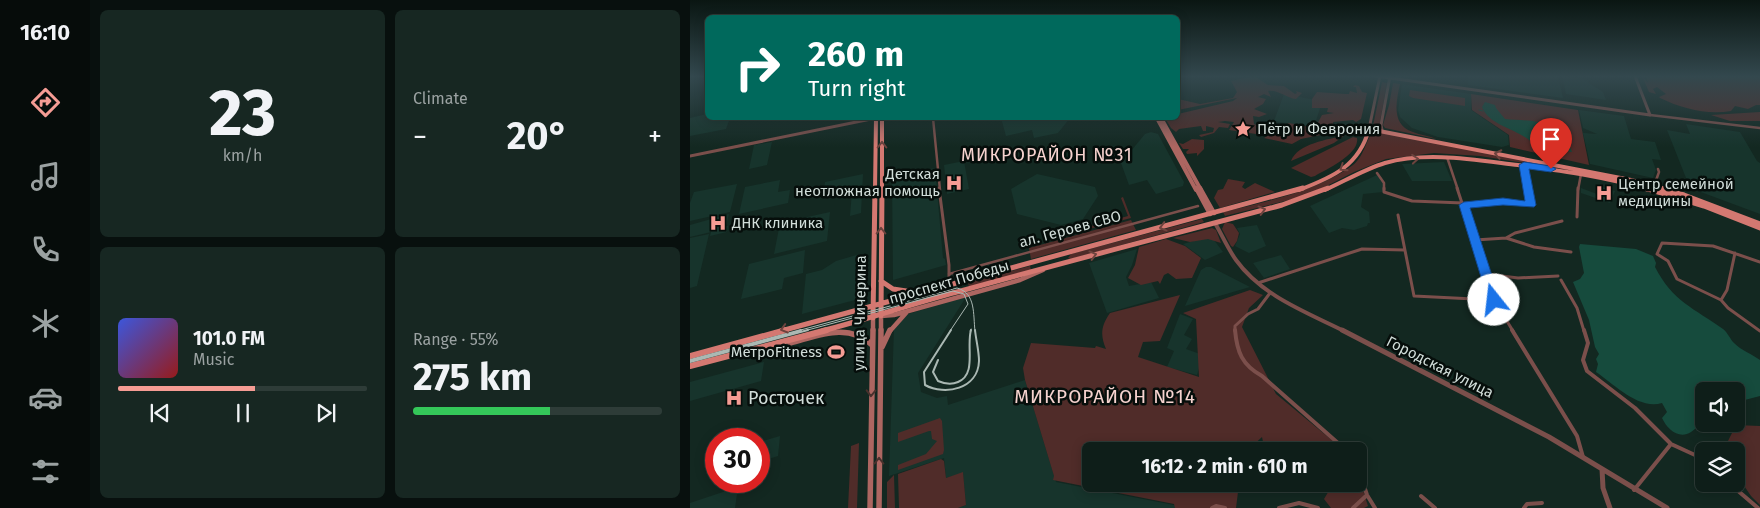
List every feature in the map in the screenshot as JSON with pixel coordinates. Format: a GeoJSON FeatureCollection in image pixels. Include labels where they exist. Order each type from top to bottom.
{"type":"FeatureCollection","features":[{"type":"Feature","properties":{"kind":"main road","name":"улица Чичерина"},"geometry":{"type":"LineString","coordinates":[[870,508],[872,344],[879,120]]}},
{"type":"Feature","properties":{"kind":"main road"},"geometry":{"type":"LineString","coordinates":[[1158,120],[1214,218]]}},
{"type":"Feature","properties":{"kind":"main road"},"geometry":{"type":"LineString","coordinates":[[1162,120],[1214,218]]}},
{"type":"Feature","properties":{"kind":"main road"},"geometry":{"type":"LineString","coordinates":[[1214,218],[1293,192],[1334,174],[1348,165],[1362,150],[1370,129],[1598,173],[1654,186],[1684,195],[1760,224]]}},
{"type":"Feature","properties":{"kind":"main road"},"geometry":{"type":"LineString","coordinates":[[1214,218],[1313,195],[1385,163],[1421,158],[1447,157],[1524,165],[1581,174],[1657,191],[1760,228]]}},
{"type":"Feature","properties":{"kind":"main road","name":"улица Чичерина"},"geometry":{"type":"LineString","coordinates":[[878,198],[881,281],[879,508]]}},
{"type":"Feature","properties":{"kind":"main road","name":"проспект Победы"},"geometry":{"type":"LineString","coordinates":[[690,356],[1063,254],[1214,218]]}},
{"type":"Feature","properties":{"kind":"main road","name":"проспект Победы"},"geometry":{"type":"LineString","coordinates":[[690,366],[881,316],[894,310],[1066,263],[1214,218]]}},
{"type":"Feature","properties":{"kind":"main road"},"geometry":{"type":"LineString","coordinates":[[1063,254],[1066,263]]}},
{"type":"Feature","properties":{"kind":"main road"},"geometry":{"type":"LineString","coordinates":[[881,316],[914,310],[1020,280],[1046,268]]}},
{"type":"Feature","properties":{"kind":"main road"},"geometry":{"type":"LineString","coordinates":[[881,281],[900,291],[924,292]]}},
{"type":"Feature","properties":{"kind":"main road"},"geometry":{"type":"LineString","coordinates":[[881,349],[898,319],[914,310]]}},
{"type":"Feature","properties":{"kind":"main road"},"geometry":{"type":"LineString","coordinates":[[773,343],[806,340],[845,331],[866,337],[872,344]]}},
{"type":"Feature","properties":{"kind":"main road"},"geometry":{"type":"LineString","coordinates":[[870,482],[879,478]]}},
{"type":"Feature","properties":{"kind":"street"},"geometry":{"type":"LineString","coordinates":[[1370,129],[1376,100]]}},
{"type":"Feature","properties":{"kind":"street"},"geometry":{"type":"LineString","coordinates":[[1382,130],[1381,125],[1386,100]]}},
{"type":"Feature","properties":{"kind":"street"},"geometry":{"type":"LineString","coordinates":[[1545,100],[1760,128]]}},
{"type":"Feature","properties":{"kind":"street"},"geometry":{"type":"LineString","coordinates":[[1644,100],[1650,115]]}},
{"type":"Feature","properties":{"kind":"street"},"geometry":{"type":"LineString","coordinates":[[690,156],[869,120]]}},
{"type":"Feature","properties":{"kind":"street"},"geometry":{"type":"LineString","coordinates":[[933,120],[949,285]]}},
{"type":"Feature","properties":{"kind":"street"},"geometry":{"type":"LineString","coordinates":[[1447,157],[1494,300],[1577,436],[1583,456]]}},
{"type":"Feature","properties":{"kind":"street"},"geometry":{"type":"LineString","coordinates":[[1377,173],[1384,183],[1384,192],[1390,196],[1463,204],[1503,202],[1531,205],[1524,165]]}},
{"type":"Feature","properties":{"kind":"street"},"geometry":{"type":"LineString","coordinates":[[1654,186],[1659,172],[1658,169]]}},
{"type":"Feature","properties":{"kind":"street"},"geometry":{"type":"LineString","coordinates":[[1576,217],[1581,174]]}},
{"type":"Feature","properties":{"kind":"street","name":"ал. Героев СВО"},"geometry":{"type":"LineString","coordinates":[[949,274],[1198,206]]}},
{"type":"Feature","properties":{"kind":"street"},"geometry":{"type":"LineString","coordinates":[[1398,215],[1414,296],[1494,300]]}},
{"type":"Feature","properties":{"kind":"street","name":"Городская улица"},"geometry":{"type":"LineString","coordinates":[[1214,218],[1236,260],[1270,293],[1549,437],[1583,456],[1634,490],[1667,508]]}},
{"type":"Feature","properties":{"kind":"street"},"geometry":{"type":"LineString","coordinates":[[1506,238],[1516,233],[1562,221]]}},
{"type":"Feature","properties":{"kind":"street"},"geometry":{"type":"LineString","coordinates":[[1475,240],[1506,238],[1534,247],[1571,252]]}},
{"type":"Feature","properties":{"kind":"street"},"geometry":{"type":"LineString","coordinates":[[1760,262],[1735,253],[1699,244],[1662,243],[1656,254],[1668,261],[1677,279],[1721,300],[1728,308],[1760,331]]}},
{"type":"Feature","properties":{"kind":"street"},"geometry":{"type":"LineString","coordinates":[[1258,283],[1362,249],[1405,250]]}},
{"type":"Feature","properties":{"kind":"street"},"geometry":{"type":"LineString","coordinates":[[1721,300],[1727,290],[1735,253]]}},
{"type":"Feature","properties":{"kind":"street"},"geometry":{"type":"LineString","coordinates":[[1486,274],[1518,278],[1559,278],[1577,308],[1588,343],[1582,356],[1582,364],[1587,371],[1635,408],[1672,444],[1695,455]]}},
{"type":"Feature","properties":{"kind":"street"},"geometry":{"type":"LineString","coordinates":[[1270,293],[1258,308],[1248,314],[1236,326],[1238,353],[1249,370],[1262,376],[1338,442]]}},
{"type":"Feature","properties":{"kind":"street"},"geometry":{"type":"LineString","coordinates":[[1634,490],[1672,444]]}},
{"type":"Feature","properties":{"kind":"street"},"geometry":{"type":"LineString","coordinates":[[1602,469],[1602,488],[1610,508]]}},
{"type":"Feature","properties":{"kind":"street"},"geometry":{"type":"LineString","coordinates":[[1367,492],[1375,508]]}},
{"type":"Feature","properties":{"kind":"street"},"geometry":{"type":"LineString","coordinates":[[1739,492],[1758,508]]}},
{"type":"Feature","properties":{"kind":"street"},"geometry":{"type":"LineString","coordinates":[[1353,508],[1368,496]]}},
{"type":"Feature","properties":{"kind":"street"},"geometry":{"type":"LineString","coordinates":[[1421,496],[1435,508]]}},
{"type":"Feature","properties":{"kind":"street"},"geometry":{"type":"LineString","coordinates":[[1524,508],[1527,504],[1542,502]]}},
{"type":"Feature","properties":{"kind":"street"},"geometry":{"type":"LineString","coordinates":[[1279,508],[1298,503],[1318,508]]}},
{"type":"Feature","properties":{"kind":"street"},"geometry":{"type":"LineString","coordinates":[[1212,508],[1225,508]]}},
{"type":"Feature","properties":{"kind":"shaded area"},"geometry":{"type":"Polygon","coordinates":[[[1180,100],[1200,104],[1229,100],[1180,110],[1180,100]]]}},
{"type":"Feature","properties":{"kind":"shaded area"},"geometry":{"type":"Polygon","coordinates":[[[1266,100],[1263,104],[1254,109],[1267,114],[1259,117],[1253,116],[1254,124],[1263,128],[1266,133],[1256,134],[1229,130],[1234,122],[1225,121],[1218,122],[1230,124],[1228,128],[1219,127],[1214,133],[1201,137],[1199,135],[1213,132],[1214,128],[1206,126],[1206,131],[1203,131],[1201,126],[1179,129],[1176,132],[1166,120],[1180,120],[1180,114],[1233,101],[1266,100]]]}},
{"type":"Feature","properties":{"kind":"shaded area"},"geometry":{"type":"Polygon","coordinates":[[[1282,100],[1314,100],[1321,105],[1314,127],[1274,121],[1282,100]]]}},
{"type":"Feature","properties":{"kind":"shaded area"},"geometry":{"type":"Polygon","coordinates":[[[1312,100],[1365,100],[1361,119],[1356,122],[1353,120],[1333,122],[1335,132],[1301,139],[1292,144],[1264,138],[1289,123],[1315,128],[1322,115],[1334,113],[1327,112],[1328,108],[1312,108],[1312,100]]]}},
{"type":"Feature","properties":{"kind":"shaded area"},"geometry":{"type":"Polygon","coordinates":[[[1378,100],[1384,100],[1379,127],[1373,126],[1378,100]]]}},
{"type":"Feature","properties":{"kind":"shaded area"},"geometry":{"type":"Polygon","coordinates":[[[1390,100],[1397,100],[1398,118],[1406,129],[1436,139],[1385,128],[1383,125],[1390,100]]]}},
{"type":"Feature","properties":{"kind":"shaded area"},"geometry":{"type":"Polygon","coordinates":[[[1400,100],[1471,100],[1471,110],[1508,135],[1509,145],[1502,147],[1438,137],[1412,128],[1400,117],[1398,110],[1400,100]]]}},
{"type":"Feature","properties":{"kind":"shaded area"},"geometry":{"type":"Polygon","coordinates":[[[1424,100],[1465,100],[1465,106],[1424,100]]]}},
{"type":"Feature","properties":{"kind":"shaded area"},"geometry":{"type":"Polygon","coordinates":[[[1471,100],[1509,100],[1578,110],[1589,165],[1510,147],[1509,135],[1472,110],[1471,100]]]}},
{"type":"Feature","properties":{"kind":"shaded area"},"geometry":{"type":"Polygon","coordinates":[[[1664,100],[1760,100],[1760,105],[1748,109],[1735,106],[1731,111],[1722,112],[1704,112],[1664,100]]]}},
{"type":"Feature","properties":{"kind":"shaded area"},"geometry":{"type":"Polygon","coordinates":[[[1485,102],[1495,105],[1505,119],[1533,121],[1551,128],[1566,141],[1572,152],[1535,146],[1530,140],[1492,120],[1482,107],[1485,102]]]}},
{"type":"Feature","properties":{"kind":"shaded area"},"geometry":{"type":"Polygon","coordinates":[[[1579,110],[1624,116],[1631,139],[1655,142],[1661,160],[1652,159],[1656,170],[1653,178],[1590,164],[1583,133],[1597,134],[1583,128],[1579,110]]]}},
{"type":"Feature","properties":{"kind":"shaded area"},"geometry":{"type":"Polygon","coordinates":[[[1760,112],[1760,121],[1730,121],[1711,115],[1760,112]]]}},
{"type":"Feature","properties":{"kind":"shaded area"},"geometry":{"type":"Polygon","coordinates":[[[705,114],[705,120],[729,120],[726,129],[690,136],[690,118],[705,114]]]}},
{"type":"Feature","properties":{"kind":"shaded area"},"geometry":{"type":"Polygon","coordinates":[[[1002,120],[1068,120],[1058,133],[1034,138],[1032,130],[1006,136],[1002,120]]]}},
{"type":"Feature","properties":{"kind":"shaded area"},"geometry":{"type":"Polygon","coordinates":[[[1686,124],[1740,132],[1760,163],[1760,214],[1690,188],[1667,130],[1690,134],[1686,124]]]}},
{"type":"Feature","properties":{"kind":"shaded area"},"geometry":{"type":"Polygon","coordinates":[[[1375,130],[1632,181],[1676,194],[1593,174],[1480,156],[1434,153],[1386,159],[1354,172],[1309,195],[1225,216],[1223,212],[1308,189],[1339,174],[1357,161],[1375,130]]]}},
{"type":"Feature","properties":{"kind":"shaded area"},"geometry":{"type":"Polygon","coordinates":[[[1151,132],[1158,134],[1184,182],[1183,186],[1156,194],[1147,180],[1129,185],[1121,163],[1145,134],[1151,132]]]}},
{"type":"Feature","properties":{"kind":"shaded area"},"geometry":{"type":"Polygon","coordinates":[[[1345,135],[1334,143],[1291,161],[1300,150],[1307,146],[1345,135]]]}},
{"type":"Feature","properties":{"kind":"shaded area"},"geometry":{"type":"Polygon","coordinates":[[[1353,137],[1357,138],[1357,144],[1353,150],[1342,160],[1315,176],[1311,177],[1291,168],[1353,137]]]}},
{"type":"Feature","properties":{"kind":"shaded area"},"geometry":{"type":"Polygon","coordinates":[[[1192,139],[1204,140],[1204,149],[1197,156],[1197,153],[1187,154],[1186,152],[1189,149],[1183,149],[1179,143],[1183,144],[1192,139]]]}},
{"type":"Feature","properties":{"kind":"shaded area"},"geometry":{"type":"Polygon","coordinates":[[[772,142],[767,165],[749,169],[754,145],[772,142]]]}},
{"type":"Feature","properties":{"kind":"shaded area"},"geometry":{"type":"Polygon","coordinates":[[[964,161],[969,189],[947,194],[944,165],[964,161]]]}},
{"type":"Feature","properties":{"kind":"shaded area"},"geometry":{"type":"Polygon","coordinates":[[[1444,162],[1452,181],[1412,181],[1402,164],[1444,162]]]}},
{"type":"Feature","properties":{"kind":"shaded area"},"geometry":{"type":"Polygon","coordinates":[[[935,168],[943,258],[946,265],[893,280],[892,177],[935,168]]]}},
{"type":"Feature","properties":{"kind":"shaded area"},"geometry":{"type":"Polygon","coordinates":[[[863,174],[861,213],[850,216],[852,191],[823,197],[825,182],[863,174]]]}},
{"type":"Feature","properties":{"kind":"shaded area"},"geometry":{"type":"Polygon","coordinates":[[[1037,174],[1095,187],[1098,196],[1083,219],[1061,225],[1017,214],[1011,189],[1037,174]]]}},
{"type":"Feature","properties":{"kind":"shaded area"},"geometry":{"type":"Polygon","coordinates":[[[1377,175],[1383,183],[1383,192],[1363,194],[1361,207],[1369,212],[1370,223],[1367,226],[1354,230],[1342,228],[1329,233],[1310,206],[1377,175]]]}},
{"type":"Feature","properties":{"kind":"shaded area"},"geometry":{"type":"Polygon","coordinates":[[[1228,179],[1245,182],[1242,187],[1245,189],[1255,183],[1275,192],[1220,208],[1214,198],[1218,190],[1223,189],[1228,179]]]}},
{"type":"Feature","properties":{"kind":"shaded area"},"geometry":{"type":"Polygon","coordinates":[[[780,180],[778,192],[790,190],[788,203],[739,214],[745,187],[780,180]]]}},
{"type":"Feature","properties":{"kind":"shaded area"},"geometry":{"type":"Polygon","coordinates":[[[737,184],[730,212],[690,221],[690,203],[694,192],[737,184]]]}},
{"type":"Feature","properties":{"kind":"shaded area"},"geometry":{"type":"Polygon","coordinates":[[[1599,186],[1615,191],[1610,203],[1581,193],[1581,188],[1597,194],[1599,186]]]}},
{"type":"Feature","properties":{"kind":"shaded area"},"geometry":{"type":"Polygon","coordinates":[[[1123,197],[1131,218],[1070,234],[1069,232],[1128,216],[1121,198],[1123,197]]]}},
{"type":"Feature","properties":{"kind":"shaded area"},"geometry":{"type":"Polygon","coordinates":[[[830,212],[827,241],[774,254],[780,223],[830,212]]]}},
{"type":"Feature","properties":{"kind":"shaded area"},"geometry":{"type":"Polygon","coordinates":[[[729,214],[726,226],[728,226],[727,232],[710,236],[711,232],[690,237],[690,225],[729,214]]]}},
{"type":"Feature","properties":{"kind":"shaded area"},"geometry":{"type":"Polygon","coordinates":[[[1202,219],[1204,222],[1071,259],[1068,258],[1071,254],[1202,219]]]}},
{"type":"Feature","properties":{"kind":"shaded area"},"geometry":{"type":"Polygon","coordinates":[[[1131,220],[1136,230],[1031,259],[1029,248],[1131,220]]]}},
{"type":"Feature","properties":{"kind":"shaded area"},"geometry":{"type":"Polygon","coordinates":[[[1225,222],[1233,224],[1239,233],[1233,247],[1222,229],[1225,222]]]}},
{"type":"Feature","properties":{"kind":"shaded area"},"geometry":{"type":"Polygon","coordinates":[[[1257,225],[1266,246],[1249,253],[1235,246],[1240,234],[1237,228],[1257,225]]]}},
{"type":"Feature","properties":{"kind":"shaded area"},"geometry":{"type":"Polygon","coordinates":[[[1212,228],[1216,230],[1221,243],[1208,239],[1190,242],[1173,238],[1212,228]]]}},
{"type":"Feature","properties":{"kind":"shaded area"},"geometry":{"type":"Polygon","coordinates":[[[709,234],[697,286],[690,288],[690,238],[709,234]]]}},
{"type":"Feature","properties":{"kind":"shaded area"},"geometry":{"type":"Polygon","coordinates":[[[1211,236],[1223,252],[1205,260],[1183,244],[1211,236]]]}},
{"type":"Feature","properties":{"kind":"shaded area"},"geometry":{"type":"Polygon","coordinates":[[[1166,239],[1185,246],[1201,258],[1192,278],[1176,279],[1168,273],[1164,275],[1160,284],[1158,281],[1141,285],[1128,278],[1135,265],[1139,247],[1166,239]]]}},
{"type":"Feature","properties":{"kind":"shaded area"},"geometry":{"type":"Polygon","coordinates":[[[1580,244],[1636,249],[1653,256],[1656,263],[1655,267],[1662,279],[1677,296],[1723,329],[1737,346],[1760,360],[1760,396],[1745,400],[1745,382],[1695,382],[1695,429],[1682,435],[1674,432],[1664,422],[1662,418],[1667,412],[1662,403],[1644,403],[1635,399],[1596,372],[1598,364],[1596,359],[1599,354],[1595,347],[1589,320],[1573,282],[1580,279],[1584,273],[1580,244]]]}},
{"type":"Feature","properties":{"kind":"shaded area"},"geometry":{"type":"Polygon","coordinates":[[[1137,249],[1126,277],[1129,286],[1151,282],[1159,298],[1107,313],[1089,263],[1137,249]]]}},
{"type":"Feature","properties":{"kind":"shaded area"},"geometry":{"type":"Polygon","coordinates":[[[805,250],[803,273],[784,278],[782,289],[741,299],[749,264],[805,250]]]}},
{"type":"Feature","properties":{"kind":"shaded area"},"geometry":{"type":"Polygon","coordinates":[[[860,254],[859,299],[802,314],[806,274],[822,270],[836,261],[860,254]]]}},
{"type":"Feature","properties":{"kind":"shaded area"},"geometry":{"type":"Polygon","coordinates":[[[1281,255],[1290,269],[1264,278],[1253,263],[1281,255]]]}},
{"type":"Feature","properties":{"kind":"shaded area"},"geometry":{"type":"Polygon","coordinates":[[[1030,266],[1031,270],[969,287],[968,283],[1030,266]]]}},
{"type":"Feature","properties":{"kind":"shaded area"},"geometry":{"type":"Polygon","coordinates":[[[1211,267],[1250,287],[1185,306],[1201,270],[1211,267]]]}},
{"type":"Feature","properties":{"kind":"shaded area"},"geometry":{"type":"Polygon","coordinates":[[[1250,290],[1263,295],[1249,308],[1242,327],[1276,394],[1334,442],[1263,442],[1262,437],[1257,442],[1082,442],[1082,486],[1053,480],[1054,476],[1023,368],[1031,343],[1095,348],[1096,346],[1106,349],[1102,331],[1110,313],[1180,295],[1160,341],[1143,342],[1138,357],[1199,377],[1196,319],[1183,313],[1250,290]]]}},
{"type":"Feature","properties":{"kind":"shaded area"},"geometry":{"type":"Polygon","coordinates":[[[966,297],[918,373],[921,392],[937,398],[947,396],[948,405],[1025,380],[1056,482],[1082,487],[1082,492],[1107,492],[1189,508],[958,508],[966,505],[963,473],[946,478],[944,458],[889,476],[894,328],[908,314],[966,297]]]}},
{"type":"Feature","properties":{"kind":"shaded area"},"geometry":{"type":"Polygon","coordinates":[[[1180,314],[1193,319],[1184,335],[1192,339],[1186,349],[1203,355],[1197,375],[1167,367],[1174,351],[1167,348],[1180,314]]]}},
{"type":"Feature","properties":{"kind":"shaded area"},"geometry":{"type":"Polygon","coordinates":[[[764,362],[761,381],[690,401],[690,382],[764,362]]]}},
{"type":"Feature","properties":{"kind":"shaded area"},"geometry":{"type":"Polygon","coordinates":[[[940,418],[942,421],[943,454],[898,470],[898,465],[926,454],[937,441],[932,439],[931,431],[929,431],[898,442],[898,433],[940,418]]]}},
{"type":"Feature","properties":{"kind":"shaded area"},"geometry":{"type":"Polygon","coordinates":[[[1745,425],[1760,426],[1760,505],[1745,487],[1745,442],[1728,442],[1732,432],[1745,432],[1745,425]]]}},
{"type":"Feature","properties":{"kind":"shaded area"},"geometry":{"type":"Polygon","coordinates":[[[780,436],[778,456],[770,459],[770,439],[780,436]]]}},
{"type":"Feature","properties":{"kind":"shaded area"},"geometry":{"type":"Polygon","coordinates":[[[859,443],[857,508],[848,508],[851,446],[859,443]]]}},
{"type":"Feature","properties":{"kind":"shaded area"},"geometry":{"type":"Polygon","coordinates":[[[941,459],[944,461],[946,478],[963,472],[966,505],[958,508],[899,508],[898,474],[941,459]]]}},
{"type":"Feature","properties":{"kind":"shaded area"},"geometry":{"type":"Polygon","coordinates":[[[894,475],[895,508],[887,508],[887,482],[894,475]]]}},
{"type":"Feature","properties":{"kind":"shaded area"},"geometry":{"type":"Polygon","coordinates":[[[1114,492],[1238,492],[1236,508],[1175,508],[1174,504],[1114,492]]]}},
{"type":"Feature","properties":{"kind":"shaded area"},"geometry":{"type":"Polygon","coordinates":[[[1328,492],[1364,492],[1368,506],[1364,508],[1331,508],[1324,499],[1328,492]]]}},
{"type":"Feature","properties":{"kind":"shaded area"},"geometry":{"type":"Polygon","coordinates":[[[720,493],[737,493],[735,508],[690,508],[690,503],[720,493]]]}},
{"type":"Feature","properties":{"kind":"waterway"},"geometry":{"type":"LineString","coordinates":[[1479,110],[1483,111]]}},
{"type":"Feature","properties":{"kind":"tram line"},"geometry":{"type":"LineString","coordinates":[[797,331],[957,288],[968,294],[971,299],[975,331]]}},
{"type":"Feature","properties":{"kind":"tram line"},"geometry":{"type":"LineString","coordinates":[[804,331],[953,291],[964,294],[968,304],[950,331]]}},
{"type":"Feature","properties":{"kind":"tram line"},"geometry":{"type":"LineString","coordinates":[[690,360],[801,330]]}},
{"type":"Feature","properties":{"kind":"tram line"},"geometry":{"type":"LineString","coordinates":[[690,362],[808,330]]}},
{"type":"Feature","properties":{"kind":"tram line"},"geometry":{"type":"LineString","coordinates":[[951,330],[924,372],[925,385],[942,390],[951,390],[967,384],[973,378],[979,361],[975,330]]}},
{"type":"Feature","properties":{"kind":"tram line"},"geometry":{"type":"LineString","coordinates":[[938,360],[933,372],[938,381],[953,384],[964,378],[969,367],[971,330]]}},
{"type":"Feature","properties":{"kind":"place","name":"Пётр и Феврония"},"geometry":{"type":"Point","coordinates":[1243,129]}},
{"type":"Feature","properties":{"kind":"place","name":"Детская неотложная помощь"},"geometry":{"type":"Point","coordinates":[954,183]}},
{"type":"Feature","properties":{"kind":"place","name":"Центр семейной медицины"},"geometry":{"type":"Point","coordinates":[1604,193]}},
{"type":"Feature","properties":{"kind":"place","name":"ДНК клиника"},"geometry":{"type":"Point","coordinates":[718,223]}},
{"type":"Feature","properties":{"kind":"place","name":"МетроFitness"},"geometry":{"type":"Point","coordinates":[836,352]}},
{"type":"Feature","properties":{"kind":"place","name":"Росточек"},"geometry":{"type":"Point","coordinates":[734,398]}},
{"type":"Feature","properties":{"kind":"district","name":"МИКРОРАЙОН №31"},"geometry":{"type":"Point","coordinates":[1047,155]}},
{"type":"Feature","properties":{"kind":"district","name":"МИКРОРАЙОН №14"},"geometry":{"type":"Point","coordinates":[1105,396]}},
{"type":"Feature","properties":{"kind":"route"},"geometry":{"type":"LineString","coordinates":[[1494,300],[1464,205],[1495,202],[1531,205],[1529,190],[1526,186],[1524,165],[1551,169]]}}]}
